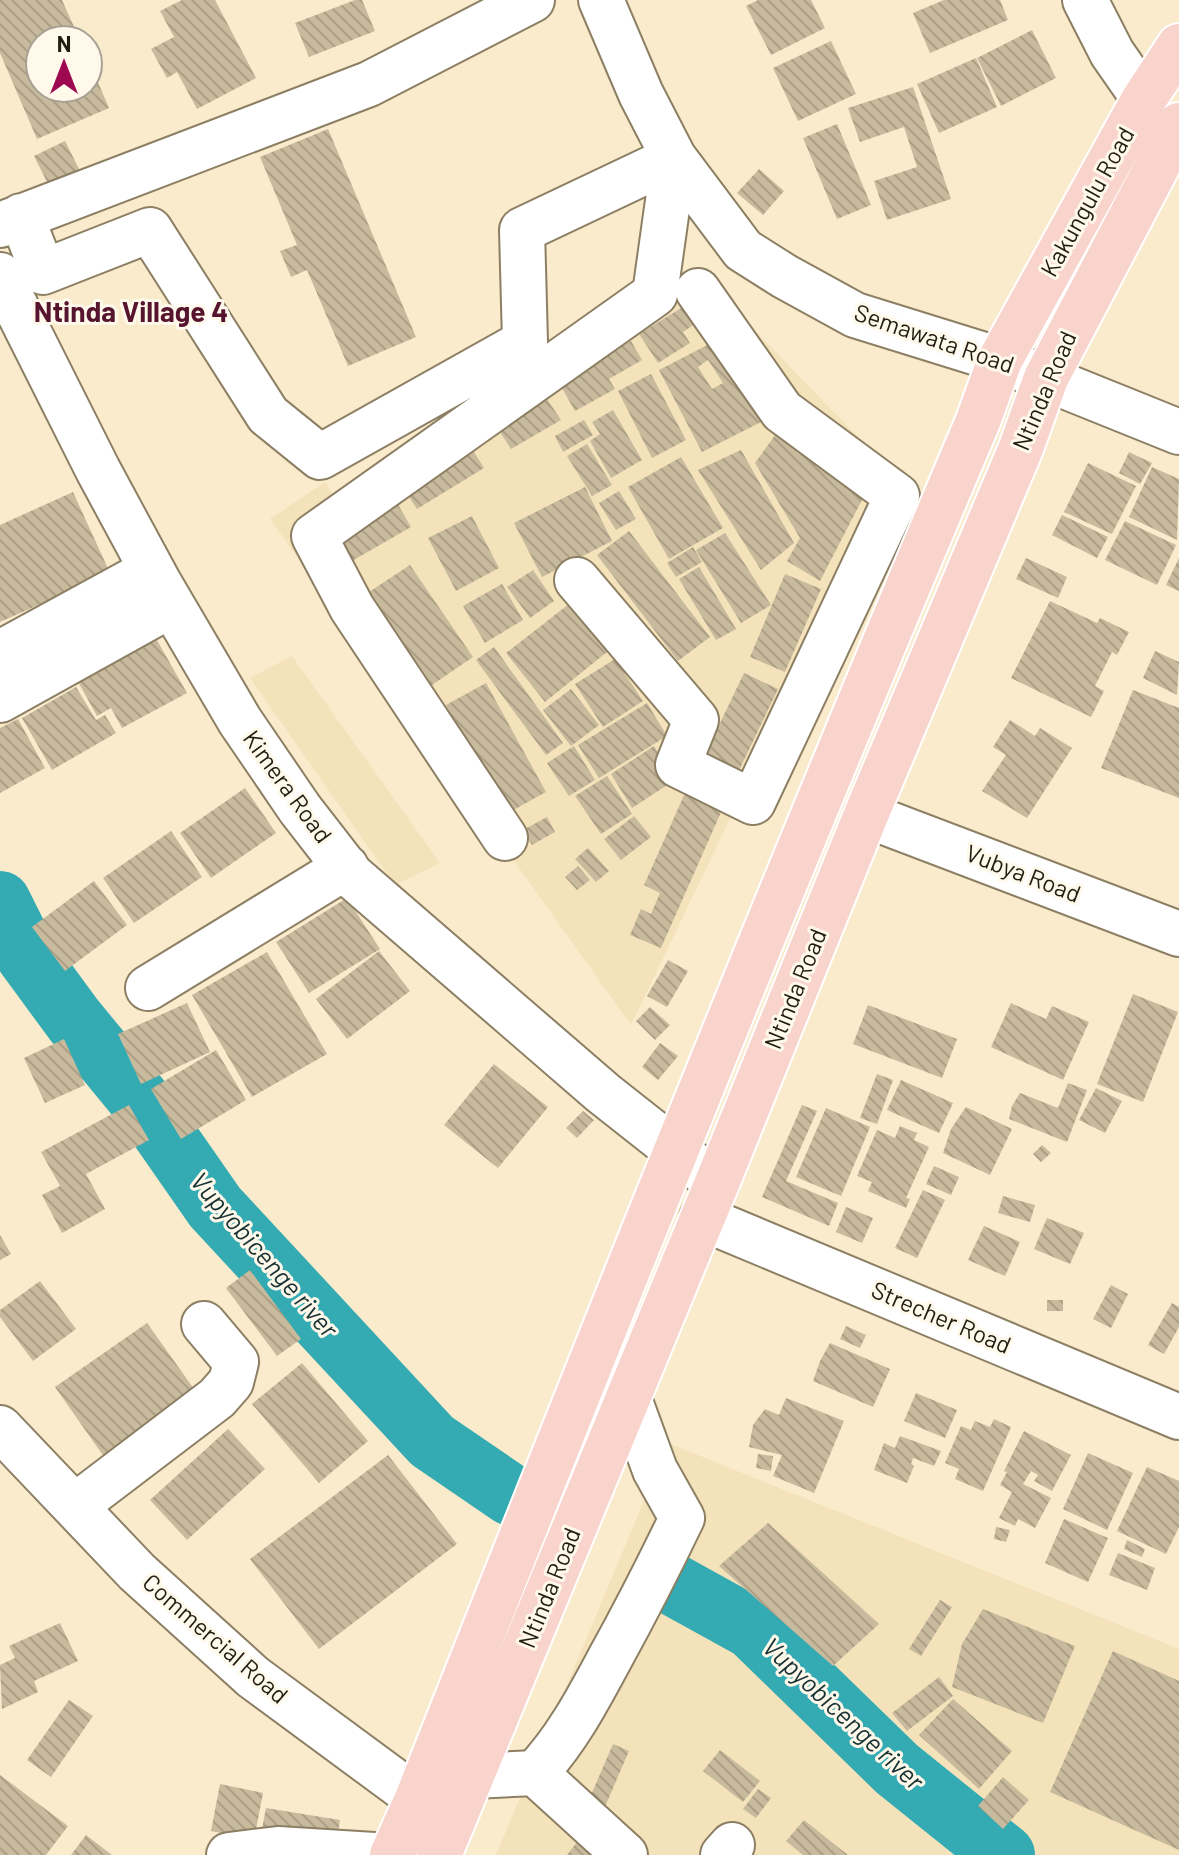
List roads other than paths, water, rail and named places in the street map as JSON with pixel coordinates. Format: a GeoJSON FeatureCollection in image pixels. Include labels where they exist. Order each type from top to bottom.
{"type":"FeatureCollection","features":[{"type":"Feature","properties":{"kind":"main road","name":"Kakungulu Road"},"geometry":{"type":"LineString","coordinates":[[1000,360],[1144,99],[1179,46]]}},
{"type":"Feature","properties":{"kind":"main road","name":"Ntinda Road"},"geometry":{"type":"LineString","coordinates":[[446,1839],[866,815],[1021,448],[1046,378],[1176,129]]}},
{"type":"Feature","properties":{"kind":"main road","name":"Ntinda Road"},"geometry":{"type":"LineString","coordinates":[[392,1855],[823,785],[978,421],[1000,360]]}},
{"type":"Feature","properties":{"kind":"street"},"geometry":{"type":"LineString","coordinates":[[532,0],[369,84],[10,220],[43,272],[150,230],[268,415],[320,457],[525,342],[522,230],[674,158]]}},
{"type":"Feature","properties":{"kind":"street","name":"Semawata Road"},"geometry":{"type":"LineString","coordinates":[[601,0],[641,94],[674,158],[743,250],[855,315],[1000,360],[1179,432]]}},
{"type":"Feature","properties":{"kind":"street"},"geometry":{"type":"LineString","coordinates":[[1085,0],[1112,53],[1144,99]]}},
{"type":"Feature","properties":{"kind":"street"},"geometry":{"type":"LineString","coordinates":[[505,838],[352,608],[314,536],[655,294],[674,158]]}},
{"type":"Feature","properties":{"kind":"street","name":"Kimera Road"},"geometry":{"type":"LineString","coordinates":[[0,275],[10,318],[240,721],[300,809],[352,876],[603,1093],[676,1151],[710,1201]]}},
{"type":"Feature","properties":{"kind":"street"},"geometry":{"type":"LineString","coordinates":[[577,580],[696,720],[678,765],[753,802],[897,496],[782,411],[698,291]]}},
{"type":"Feature","properties":{"kind":"street"},"geometry":{"type":"LineString","coordinates":[[0,653],[162,587]]}},
{"type":"Feature","properties":{"kind":"street"},"geometry":{"type":"LineString","coordinates":[[0,700],[162,587]]}},
{"type":"Feature","properties":{"kind":"street"},"geometry":{"type":"LineString","coordinates":[[772,766],[823,785]]}},
{"type":"Feature","properties":{"kind":"street","name":"Vubya Road"},"geometry":{"type":"LineString","coordinates":[[866,815],[1179,934]]}},
{"type":"Feature","properties":{"kind":"street"},"geometry":{"type":"LineString","coordinates":[[148,988],[346,867]]}},
{"type":"Feature","properties":{"kind":"street","name":"Strecher Road"},"geometry":{"type":"LineString","coordinates":[[710,1201],[1179,1417]]}},
{"type":"Feature","properties":{"kind":"street"},"geometry":{"type":"LineString","coordinates":[[75,1506],[217,1398],[231,1382],[236,1362],[204,1324]]}},
{"type":"Feature","properties":{"kind":"street"},"geometry":{"type":"LineString","coordinates":[[473,1776],[535,1773],[550,1757],[590,1696],[682,1518],[655,1470],[628,1396]]}},
{"type":"Feature","properties":{"kind":"street","name":"Commercial Road"},"geometry":{"type":"LineString","coordinates":[[0,1428],[137,1572],[253,1677],[417,1799],[446,1839]]}},
{"type":"Feature","properties":{"kind":"street"},"geometry":{"type":"LineString","coordinates":[[535,1773],[625,1855]]}},
{"type":"Feature","properties":{"kind":"street"},"geometry":{"type":"LineString","coordinates":[[229,1855],[278,1849],[374,1855]]}},
{"type":"Feature","properties":{"kind":"waterway","name":"Vupyobicenge river"},"geometry":{"type":"LineString","coordinates":[[0,902],[27,956],[74,1020],[144,1105],[215,1207],[432,1441],[511,1495]]}},
{"type":"Feature","properties":{"kind":"waterway","name":"Vupyobicenge river"},"geometry":{"type":"LineString","coordinates":[[674,1585],[752,1628],[897,1769],[1004,1855]]}},
{"type":"Feature","properties":{"kind":"district","name":"Ntinda Village 4"},"geometry":{"type":"Point","coordinates":[131,312]}}]}
